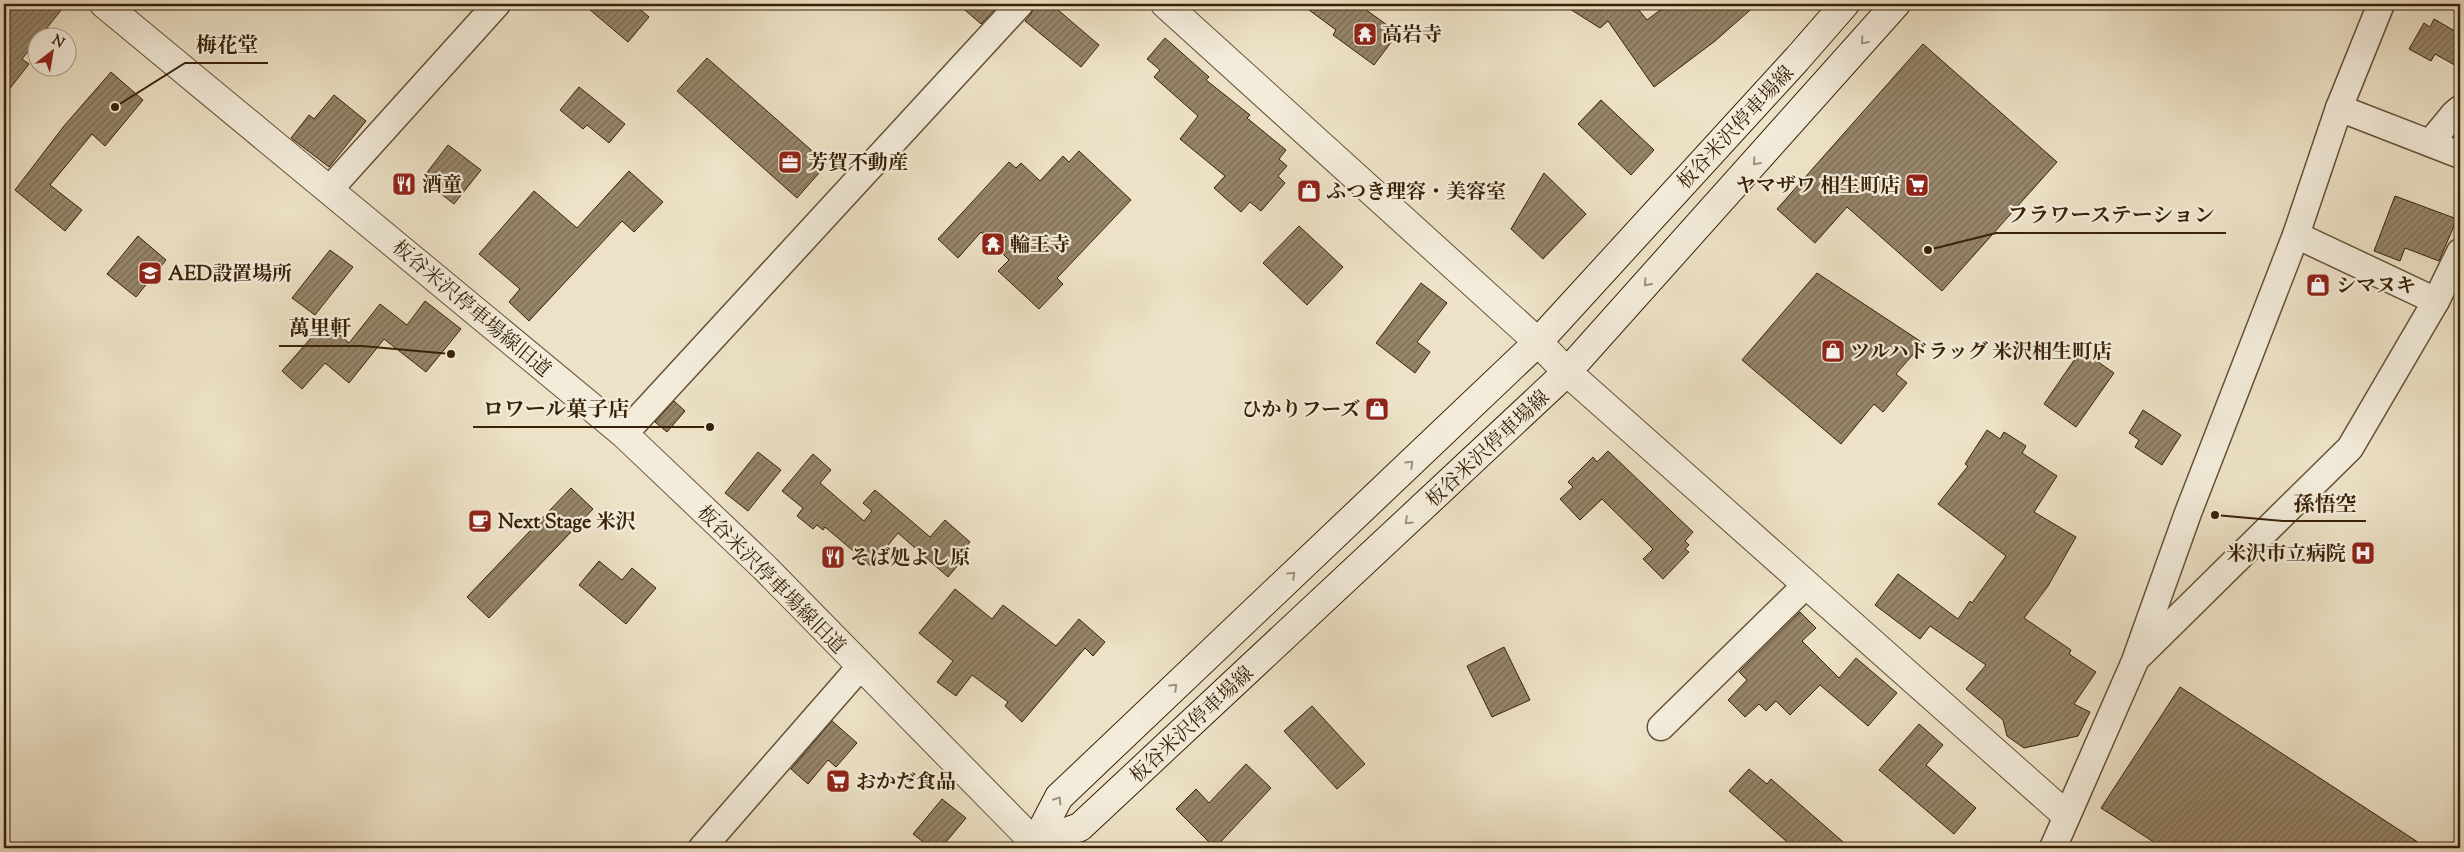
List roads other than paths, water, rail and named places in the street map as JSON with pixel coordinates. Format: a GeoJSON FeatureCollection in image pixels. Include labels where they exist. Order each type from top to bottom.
{"type":"FeatureCollection","features":[{"type":"Feature","properties":{"kind":"street","name":"板谷米沢停車場線旧道"},"geometry":{"type":"LineString","coordinates":[[104,4],[624,434],[765,568],[1037,846]]}},
{"type":"Feature","properties":{"kind":"street"},"geometry":{"type":"LineString","coordinates":[[329,190],[497,4]]}},
{"type":"Feature","properties":{"kind":"street"},"geometry":{"type":"LineString","coordinates":[[624,434],[1020,4]]}},
{"type":"Feature","properties":{"kind":"street"},"geometry":{"type":"LineString","coordinates":[[1165,4],[1538,342],[1568,372],[2066,815]]}},
{"type":"Feature","properties":{"kind":"street","name":"板谷米沢停車場線"},"geometry":{"type":"LineString","coordinates":[[1037,846],[1059,797],[1538,342],[1845,4]]}},
{"type":"Feature","properties":{"kind":"street","name":"板谷米沢停車場線"},"geometry":{"type":"LineString","coordinates":[[1037,846],[1080,827],[1568,372],[1896,4]]}},
{"type":"Feature","properties":{"kind":"street"},"geometry":{"type":"LineString","coordinates":[[2053,848],[2135,661],[2188,513],[2296,235],[2339,108],[2381,4]]}},
{"type":"Feature","properties":{"kind":"street"},"geometry":{"type":"LineString","coordinates":[[2339,108],[2460,155]]}},
{"type":"Feature","properties":{"kind":"street"},"geometry":{"type":"LineString","coordinates":[[2430,143],[2460,109]]}},
{"type":"Feature","properties":{"kind":"street"},"geometry":{"type":"LineString","coordinates":[[2296,235],[2436,300]]}},
{"type":"Feature","properties":{"kind":"street"},"geometry":{"type":"LineString","coordinates":[[2135,661],[2350,448],[2436,300],[2460,252]]}},
{"type":"Feature","properties":{"kind":"street"},"geometry":{"type":"LineString","coordinates":[[1661,726],[1806,585]]}},
{"type":"Feature","properties":{"kind":"street"},"geometry":{"type":"LineString","coordinates":[[702,848],[860,667]]}},
{"type":"Feature","properties":{"kind":"place","name":"高岩寺"},"geometry":{"type":"Point","coordinates":[1365,34]}},
{"type":"Feature","properties":{"kind":"place","name":"梅花堂"},"geometry":{"type":"Point","coordinates":[115,107]}},
{"type":"Feature","properties":{"kind":"place","name":"芳賀不動産"},"geometry":{"type":"Point","coordinates":[790,162]}},
{"type":"Feature","properties":{"kind":"place","name":"酒童"},"geometry":{"type":"Point","coordinates":[404,184]}},
{"type":"Feature","properties":{"kind":"place","name":"ヤマザワ 相生町店"},"geometry":{"type":"Point","coordinates":[1917,185]}},
{"type":"Feature","properties":{"kind":"place","name":"ふつき理容・美容室"},"geometry":{"type":"Point","coordinates":[1309,191]}},
{"type":"Feature","properties":{"kind":"place","name":"輪王寺"},"geometry":{"type":"Point","coordinates":[993,244]}},
{"type":"Feature","properties":{"kind":"place","name":"フラワーステーション"},"geometry":{"type":"Point","coordinates":[1928,250]}},
{"type":"Feature","properties":{"kind":"place","name":"AED設置場所"},"geometry":{"type":"Point","coordinates":[150,273]}},
{"type":"Feature","properties":{"kind":"place","name":"シマヌキ"},"geometry":{"type":"Point","coordinates":[2318,285]}},
{"type":"Feature","properties":{"kind":"place","name":"ツルハドラッグ 米沢相生町店"},"geometry":{"type":"Point","coordinates":[1833,351]}},
{"type":"Feature","properties":{"kind":"place","name":"萬里軒"},"geometry":{"type":"Point","coordinates":[451,354]}},
{"type":"Feature","properties":{"kind":"place","name":"ひかりフーズ"},"geometry":{"type":"Point","coordinates":[1377,409]}},
{"type":"Feature","properties":{"kind":"place","name":"ロワール菓子店"},"geometry":{"type":"Point","coordinates":[710,427]}},
{"type":"Feature","properties":{"kind":"place","name":"孫悟空"},"geometry":{"type":"Point","coordinates":[2215,515]}},
{"type":"Feature","properties":{"kind":"place","name":"Next Stage 米沢"},"geometry":{"type":"Point","coordinates":[480,521]}},
{"type":"Feature","properties":{"kind":"place","name":"米沢市立病院"},"geometry":{"type":"Point","coordinates":[2363,553]}},
{"type":"Feature","properties":{"kind":"place","name":"そば処よし原"},"geometry":{"type":"Point","coordinates":[833,557]}},
{"type":"Feature","properties":{"kind":"place","name":"おかだ食品"},"geometry":{"type":"Point","coordinates":[838,781]}}]}
